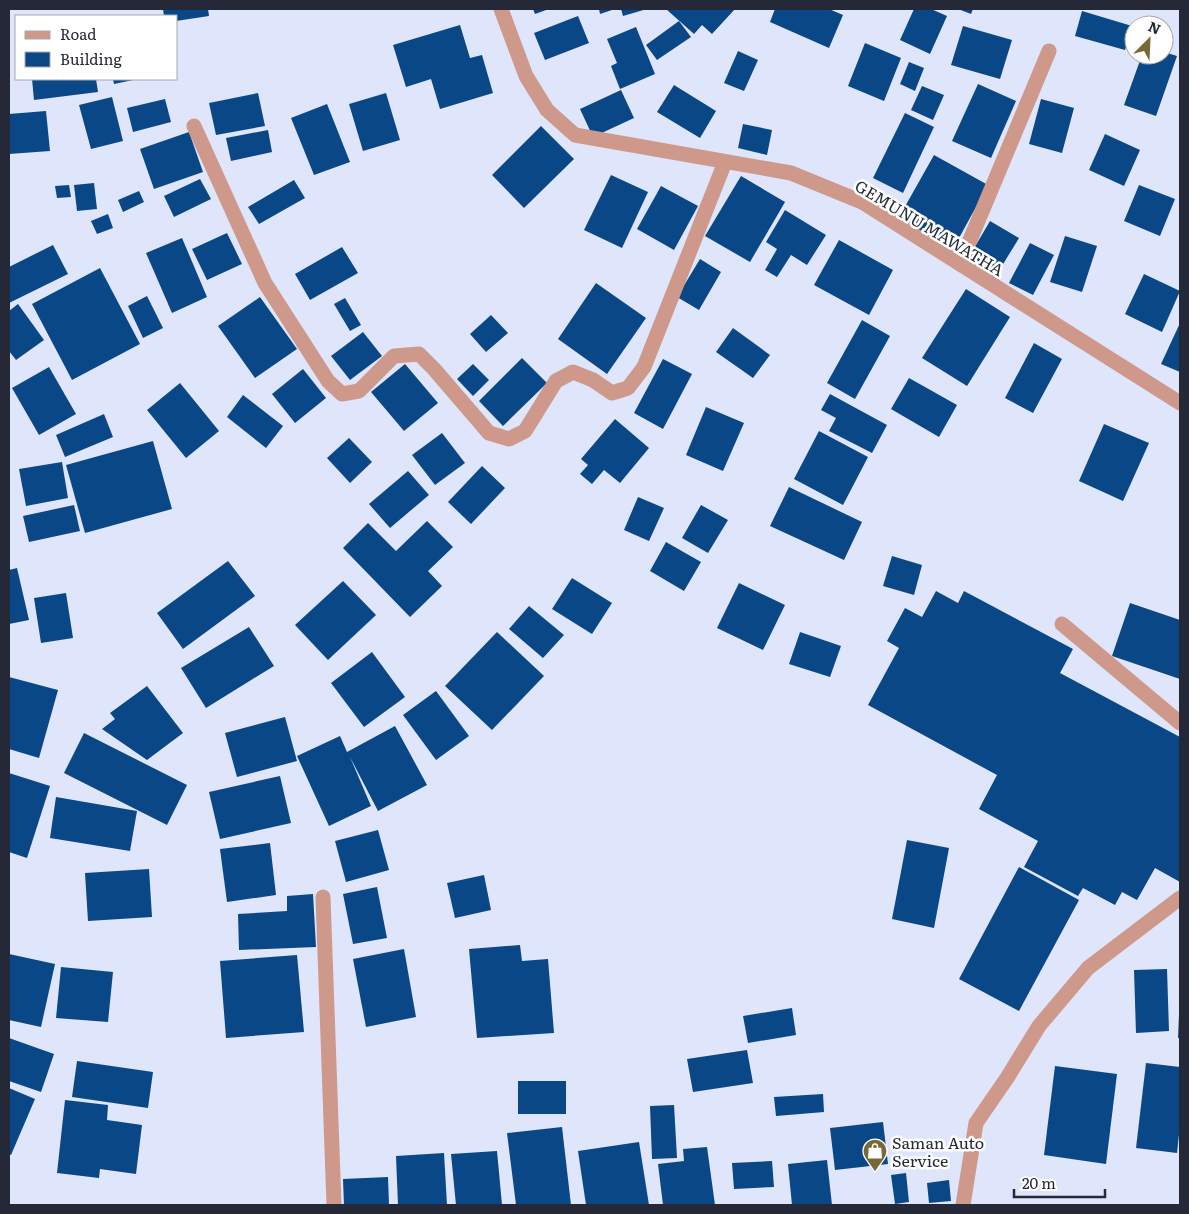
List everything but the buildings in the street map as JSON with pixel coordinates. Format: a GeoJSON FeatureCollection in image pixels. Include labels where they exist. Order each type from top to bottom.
{"type":"FeatureCollection","features":[{"type":"Feature","properties":{"kind":"street","name":"GEMUNU MAWATHA"},"geometry":{"type":"LineString","coordinates":[[501,9],[526,76],[547,110],[575,135],[791,173],[862,202],[1180,403]]}},
{"type":"Feature","properties":{"kind":"street"},"geometry":{"type":"LineString","coordinates":[[960,264],[1049,51]]}},
{"type":"Feature","properties":{"kind":"street"},"geometry":{"type":"LineString","coordinates":[[194,126],[265,284],[328,381],[342,394],[359,391],[394,356],[419,354],[489,433],[509,440],[525,431],[556,382],[573,372],[593,380],[612,393],[628,388],[644,367],[725,162]]}},
{"type":"Feature","properties":{"kind":"street"},"geometry":{"type":"LineString","coordinates":[[1062,624],[1180,723]]}},
{"type":"Feature","properties":{"kind":"street"},"geometry":{"type":"LineString","coordinates":[[323,897],[334,1205]]}},
{"type":"Feature","properties":{"kind":"street"},"geometry":{"type":"LineString","coordinates":[[963,1205],[976,1123],[1039,1026],[1088,968],[1180,898]]}},
{"type":"Feature","properties":{"kind":"place","name":"Saman Auto Service"},"geometry":{"type":"Point","coordinates":[875,1172]}}]}
